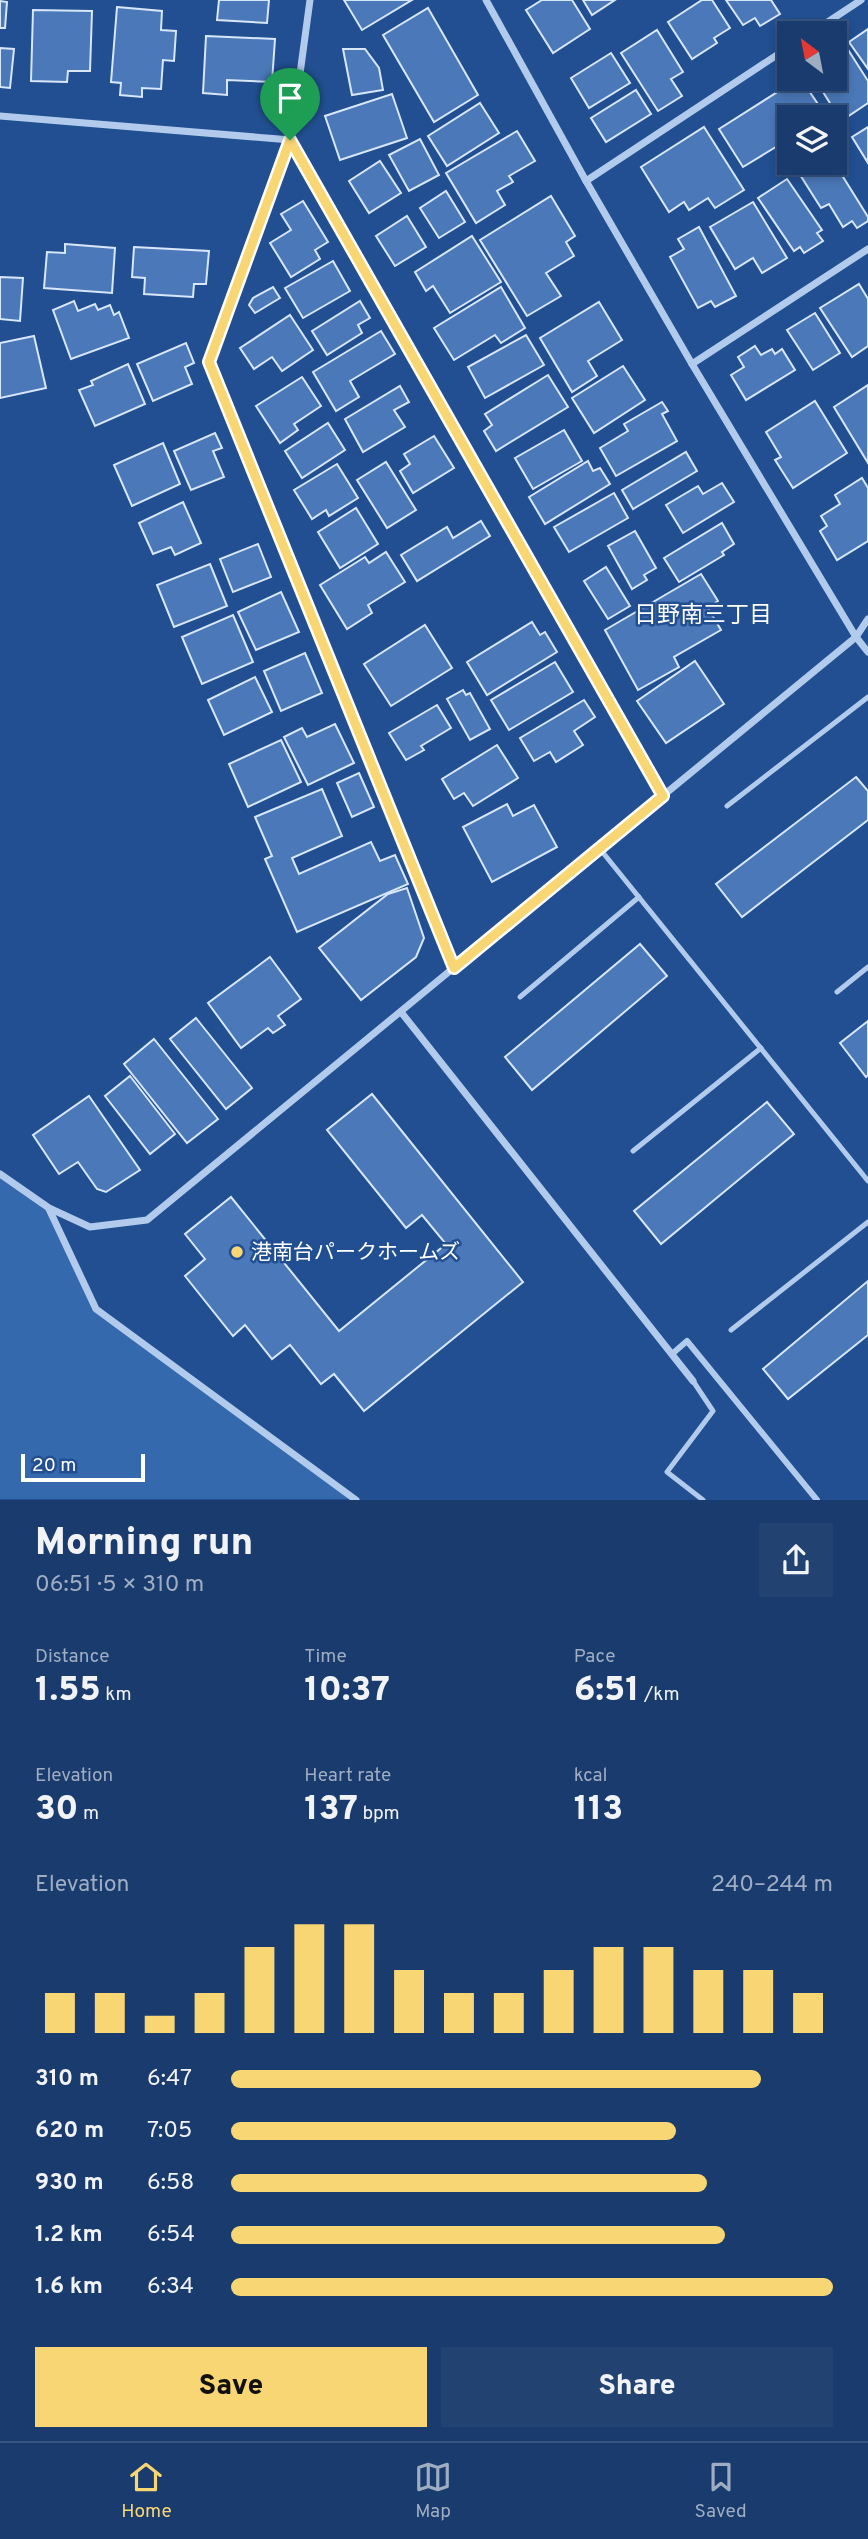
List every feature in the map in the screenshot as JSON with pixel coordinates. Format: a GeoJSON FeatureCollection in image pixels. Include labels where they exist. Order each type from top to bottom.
{"type":"FeatureCollection","features":[{"type":"Feature","properties":{"kind":"street"},"geometry":{"type":"LineString","coordinates":[[310,0],[290,140],[209,362],[454,968]]}},
{"type":"Feature","properties":{"kind":"street"},"geometry":{"type":"LineString","coordinates":[[486,0],[691,364],[856,637],[868,652]]}},
{"type":"Feature","properties":{"kind":"street"},"geometry":{"type":"LineString","coordinates":[[829,21],[861,0]]}},
{"type":"Feature","properties":{"kind":"street"},"geometry":{"type":"LineString","coordinates":[[586,181],[777,55]]}},
{"type":"Feature","properties":{"kind":"street"},"geometry":{"type":"LineString","coordinates":[[0,117],[290,140]]}},
{"type":"Feature","properties":{"kind":"street"},"geometry":{"type":"LineString","coordinates":[[290,140],[663,796]]}},
{"type":"Feature","properties":{"kind":"street"},"geometry":{"type":"LineString","coordinates":[[691,364],[868,249]]}},
{"type":"Feature","properties":{"kind":"street"},"geometry":{"type":"LineString","coordinates":[[0,1174],[49,1208],[90,1227],[148,1220],[856,637],[868,619]]}},
{"type":"Feature","properties":{"kind":"street"},"geometry":{"type":"LineString","coordinates":[[401,1012],[693,1381]]}},
{"type":"Feature","properties":{"kind":"street"},"geometry":{"type":"LineString","coordinates":[[49,1208],[96,1309],[356,1500]]}},
{"type":"Feature","properties":{"kind":"street"},"geometry":{"type":"LineString","coordinates":[[671,1354],[687,1340],[817,1500]]}},
{"type":"Feature","properties":{"kind":"lane"},"geometry":{"type":"LineString","coordinates":[[727,806],[868,697]]}},
{"type":"Feature","properties":{"kind":"lane"},"geometry":{"type":"LineString","coordinates":[[600,849],[868,1181]]}},
{"type":"Feature","properties":{"kind":"lane"},"geometry":{"type":"LineString","coordinates":[[520,997],[639,897]]}},
{"type":"Feature","properties":{"kind":"lane"},"geometry":{"type":"LineString","coordinates":[[837,992],[868,968]]}},
{"type":"Feature","properties":{"kind":"lane"},"geometry":{"type":"LineString","coordinates":[[633,1152],[761,1048]]}},
{"type":"Feature","properties":{"kind":"lane"},"geometry":{"type":"LineString","coordinates":[[731,1330],[868,1222]]}},
{"type":"Feature","properties":{"kind":"lane"},"geometry":{"type":"LineString","coordinates":[[693,1381],[713,1411],[667,1472],[703,1500]]}},
{"type":"Feature","properties":{"kind":"shaded area"},"geometry":{"type":"Polygon","coordinates":[[[0,1174],[49,1208],[96,1309],[356,1499],[0,1499],[0,1174]]]}},
{"type":"Feature","properties":{"kind":"building"},"geometry":{"type":"Polygon","coordinates":[[[219,0],[269,0],[267,23],[217,20],[219,0]]]}},
{"type":"Feature","properties":{"kind":"building"},"geometry":{"type":"Polygon","coordinates":[[[344,0],[412,0],[362,30],[344,0]]]}},
{"type":"Feature","properties":{"kind":"building"},"geometry":{"type":"Polygon","coordinates":[[[542,0],[572,0],[590,29],[553,53],[526,10],[542,0]]]}},
{"type":"Feature","properties":{"kind":"building"},"geometry":{"type":"Polygon","coordinates":[[[583,0],[615,0],[592,15],[583,0]]]}},
{"type":"Feature","properties":{"kind":"building"},"geometry":{"type":"Polygon","coordinates":[[[702,0],[712,0],[730,28],[714,38],[717,43],[692,59],[668,22],[702,0]]]}},
{"type":"Feature","properties":{"kind":"building"},"geometry":{"type":"Polygon","coordinates":[[[726,0],[771,0],[780,14],[760,26],[755,18],[743,25],[726,0]]]}},
{"type":"Feature","properties":{"kind":"building"},"geometry":{"type":"Polygon","coordinates":[[[0,1],[7,2],[5,28],[0,28],[0,1]]]}},
{"type":"Feature","properties":{"kind":"building"},"geometry":{"type":"Polygon","coordinates":[[[117,7],[162,11],[161,30],[176,31],[174,61],[163,60],[161,89],[142,88],[142,97],[120,95],[121,83],[111,82],[117,7]]]}},
{"type":"Feature","properties":{"kind":"building"},"geometry":{"type":"Polygon","coordinates":[[[428,8],[478,95],[434,122],[383,35],[428,8]]]}},
{"type":"Feature","properties":{"kind":"building"},"geometry":{"type":"Polygon","coordinates":[[[33,10],[92,11],[90,71],[68,71],[67,82],[31,81],[33,10]]]}},
{"type":"Feature","properties":{"kind":"building"},"geometry":{"type":"Polygon","coordinates":[[[868,29],[868,69],[849,42],[868,29]]]}},
{"type":"Feature","properties":{"kind":"building"},"geometry":{"type":"Polygon","coordinates":[[[657,30],[683,72],[671,79],[682,96],[658,111],[621,53],[657,30]]]}},
{"type":"Feature","properties":{"kind":"building"},"geometry":{"type":"Polygon","coordinates":[[[206,36],[275,39],[272,82],[227,80],[227,95],[203,93],[206,36]]]}},
{"type":"Feature","properties":{"kind":"building"},"geometry":{"type":"Polygon","coordinates":[[[0,48],[14,49],[10,88],[0,87],[0,48]]]}},
{"type":"Feature","properties":{"kind":"building"},"geometry":{"type":"Polygon","coordinates":[[[847,48],[868,81],[868,103],[847,117],[847,105],[831,105],[822,91],[847,91],[847,48]]]}},
{"type":"Feature","properties":{"kind":"building"},"geometry":{"type":"Polygon","coordinates":[[[343,49],[365,49],[379,68],[383,90],[352,95],[343,49]]]}},
{"type":"Feature","properties":{"kind":"building"},"geometry":{"type":"Polygon","coordinates":[[[611,53],[630,83],[589,108],[571,78],[611,53]]]}},
{"type":"Feature","properties":{"kind":"building"},"geometry":{"type":"Polygon","coordinates":[[[636,90],[651,114],[606,142],[591,118],[636,90]]]}},
{"type":"Feature","properties":{"kind":"building"},"geometry":{"type":"Polygon","coordinates":[[[779,91],[809,91],[819,105],[777,105],[777,146],[743,167],[719,129],[779,91]]]}},
{"type":"Feature","properties":{"kind":"building"},"geometry":{"type":"Polygon","coordinates":[[[392,94],[407,138],[340,160],[325,116],[392,94]]]}},
{"type":"Feature","properties":{"kind":"building"},"geometry":{"type":"Polygon","coordinates":[[[480,103],[499,133],[447,166],[428,136],[480,103]]]}},
{"type":"Feature","properties":{"kind":"building"},"geometry":{"type":"Polygon","coordinates":[[[704,127],[744,190],[715,208],[708,198],[689,210],[684,202],[669,212],[641,167],[704,127]]]}},
{"type":"Feature","properties":{"kind":"building"},"geometry":{"type":"Polygon","coordinates":[[[868,127],[868,163],[852,137],[868,127]]]}},
{"type":"Feature","properties":{"kind":"building"},"geometry":{"type":"Polygon","coordinates":[[[517,131],[535,161],[509,176],[513,182],[497,191],[505,205],[476,223],[446,173],[517,131]]]}},
{"type":"Feature","properties":{"kind":"building"},"geometry":{"type":"Polygon","coordinates":[[[420,139],[439,175],[409,191],[389,155],[420,139]]]}},
{"type":"Feature","properties":{"kind":"building"},"geometry":{"type":"Polygon","coordinates":[[[380,161],[401,193],[369,213],[349,181],[380,161]]]}},
{"type":"Feature","properties":{"kind":"building"},"geometry":{"type":"Polygon","coordinates":[[[800,175],[842,175],[868,221],[857,228],[852,221],[843,227],[829,204],[821,208],[800,175]]]}},
{"type":"Feature","properties":{"kind":"building"},"geometry":{"type":"Polygon","coordinates":[[[787,179],[822,230],[817,233],[823,241],[804,253],[800,247],[794,251],[758,198],[787,179]]]}},
{"type":"Feature","properties":{"kind":"building"},"geometry":{"type":"Polygon","coordinates":[[[446,191],[465,222],[439,238],[420,208],[446,191]]]}},
{"type":"Feature","properties":{"kind":"building"},"geometry":{"type":"Polygon","coordinates":[[[551,196],[575,236],[566,242],[574,256],[546,273],[561,296],[527,316],[480,240],[551,196]]]}},
{"type":"Feature","properties":{"kind":"building"},"geometry":{"type":"Polygon","coordinates":[[[303,201],[328,242],[315,250],[320,259],[291,277],[270,243],[291,230],[281,214],[303,201]]]}},
{"type":"Feature","properties":{"kind":"building"},"geometry":{"type":"Polygon","coordinates":[[[753,202],[787,258],[762,273],[753,258],[735,269],[710,227],[753,202]]]}},
{"type":"Feature","properties":{"kind":"building"},"geometry":{"type":"Polygon","coordinates":[[[407,216],[426,247],[395,266],[376,236],[407,216]]]}},
{"type":"Feature","properties":{"kind":"building"},"geometry":{"type":"Polygon","coordinates":[[[699,227],[736,296],[715,307],[711,301],[698,308],[670,257],[684,249],[678,239],[699,227]]]}},
{"type":"Feature","properties":{"kind":"building"},"geometry":{"type":"Polygon","coordinates":[[[472,236],[501,282],[450,313],[433,286],[426,291],[415,272],[472,236]]]}},
{"type":"Feature","properties":{"kind":"building"},"geometry":{"type":"Polygon","coordinates":[[[65,244],[115,248],[112,293],[44,288],[47,252],[65,253],[65,244]]]}},
{"type":"Feature","properties":{"kind":"building"},"geometry":{"type":"Polygon","coordinates":[[[134,247],[209,251],[206,284],[194,284],[193,297],[144,294],[145,278],[132,277],[134,247]]]}},
{"type":"Feature","properties":{"kind":"building"},"geometry":{"type":"Polygon","coordinates":[[[333,261],[350,291],[303,318],[285,288],[333,261]]]}},
{"type":"Feature","properties":{"kind":"building"},"geometry":{"type":"Polygon","coordinates":[[[0,277],[23,278],[20,321],[0,319],[0,277]]]}},
{"type":"Feature","properties":{"kind":"building"},"geometry":{"type":"Polygon","coordinates":[[[859,284],[868,299],[868,346],[852,357],[820,308],[859,284]]]}},
{"type":"Feature","properties":{"kind":"building"},"geometry":{"type":"Polygon","coordinates":[[[273,287],[280,298],[255,313],[249,305],[253,298],[273,287]]]}},
{"type":"Feature","properties":{"kind":"building"},"geometry":{"type":"Polygon","coordinates":[[[501,287],[525,328],[501,343],[495,335],[454,360],[434,328],[501,287]]]}},
{"type":"Feature","properties":{"kind":"building"},"geometry":{"type":"Polygon","coordinates":[[[74,301],[78,311],[95,304],[98,310],[110,305],[114,315],[119,312],[129,338],[71,359],[53,310],[74,301]]]}},
{"type":"Feature","properties":{"kind":"building"},"geometry":{"type":"Polygon","coordinates":[[[360,301],[370,318],[358,325],[362,333],[327,355],[312,331],[360,301]]]}},
{"type":"Feature","properties":{"kind":"building"},"geometry":{"type":"Polygon","coordinates":[[[599,302],[622,340],[588,361],[597,376],[572,392],[540,338],[599,302]]]}},
{"type":"Feature","properties":{"kind":"building"},"geometry":{"type":"Polygon","coordinates":[[[815,313],[840,353],[813,370],[787,330],[815,313]]]}},
{"type":"Feature","properties":{"kind":"building"},"geometry":{"type":"Polygon","coordinates":[[[290,315],[313,350],[282,371],[272,357],[254,369],[240,348],[290,315]]]}},
{"type":"Feature","properties":{"kind":"building"},"geometry":{"type":"Polygon","coordinates":[[[381,331],[395,354],[350,381],[359,397],[336,411],[313,372],[381,331]]]}},
{"type":"Feature","properties":{"kind":"building"},"geometry":{"type":"Polygon","coordinates":[[[526,335],[544,365],[485,398],[468,367],[526,335]]]}},
{"type":"Feature","properties":{"kind":"building"},"geometry":{"type":"Polygon","coordinates":[[[34,336],[46,388],[0,398],[0,343],[34,336]]]}},
{"type":"Feature","properties":{"kind":"building"},"geometry":{"type":"Polygon","coordinates":[[[186,343],[194,363],[185,367],[192,384],[153,401],[137,364],[186,343]]]}},
{"type":"Feature","properties":{"kind":"building"},"geometry":{"type":"Polygon","coordinates":[[[755,346],[761,355],[772,349],[775,354],[782,349],[795,370],[746,400],[731,375],[744,367],[738,357],[755,346]]]}},
{"type":"Feature","properties":{"kind":"building"},"geometry":{"type":"Polygon","coordinates":[[[128,364],[145,404],[95,426],[79,390],[93,385],[91,381],[128,364]]]}},
{"type":"Feature","properties":{"kind":"building"},"geometry":{"type":"Polygon","coordinates":[[[623,366],[645,400],[594,433],[572,398],[623,366]]]}},
{"type":"Feature","properties":{"kind":"building"},"geometry":{"type":"Polygon","coordinates":[[[548,375],[568,407],[496,451],[484,431],[492,425],[485,414],[548,375]]]}},
{"type":"Feature","properties":{"kind":"building"},"geometry":{"type":"Polygon","coordinates":[[[302,377],[321,406],[294,424],[298,430],[280,443],[256,406],[302,377]]]}},
{"type":"Feature","properties":{"kind":"building"},"geometry":{"type":"Polygon","coordinates":[[[868,385],[868,463],[834,407],[868,385]]]}},
{"type":"Feature","properties":{"kind":"building"},"geometry":{"type":"Polygon","coordinates":[[[400,386],[409,402],[394,410],[405,427],[363,452],[345,419],[400,386]]]}},
{"type":"Feature","properties":{"kind":"building"},"geometry":{"type":"Polygon","coordinates":[[[815,401],[847,453],[793,488],[775,460],[781,457],[766,432],[815,401]]]}},
{"type":"Feature","properties":{"kind":"building"},"geometry":{"type":"Polygon","coordinates":[[[662,402],[668,411],[662,414],[677,441],[616,476],[600,448],[628,431],[624,424],[662,402]]]}},
{"type":"Feature","properties":{"kind":"building"},"geometry":{"type":"Polygon","coordinates":[[[328,423],[345,450],[302,478],[285,451],[328,423]]]}},
{"type":"Feature","properties":{"kind":"building"},"geometry":{"type":"Polygon","coordinates":[[[564,430],[582,461],[533,489],[515,458],[564,430]]]}},
{"type":"Feature","properties":{"kind":"building"},"geometry":{"type":"Polygon","coordinates":[[[215,433],[222,448],[213,451],[224,477],[191,490],[174,451],[215,433]]]}},
{"type":"Feature","properties":{"kind":"building"},"geometry":{"type":"Polygon","coordinates":[[[434,436],[454,468],[413,493],[400,471],[410,464],[404,454],[434,436]]]}},
{"type":"Feature","properties":{"kind":"building"},"geometry":{"type":"Polygon","coordinates":[[[163,443],[180,484],[132,506],[114,465],[163,443]]]}},
{"type":"Feature","properties":{"kind":"building"},"geometry":{"type":"Polygon","coordinates":[[[686,452],[697,471],[633,509],[622,490],[686,452]]]}},
{"type":"Feature","properties":{"kind":"building"},"geometry":{"type":"Polygon","coordinates":[[[588,461],[593,471],[600,468],[610,484],[545,524],[529,497],[588,461]]]}},
{"type":"Feature","properties":{"kind":"building"},"geometry":{"type":"Polygon","coordinates":[[[386,462],[416,510],[387,528],[357,480],[386,462]]]}},
{"type":"Feature","properties":{"kind":"building"},"geometry":{"type":"Polygon","coordinates":[[[337,464],[358,498],[329,516],[326,510],[312,519],[294,490],[337,464]]]}},
{"type":"Feature","properties":{"kind":"building"},"geometry":{"type":"Polygon","coordinates":[[[862,478],[868,488],[868,541],[837,560],[820,531],[827,526],[821,516],[840,504],[835,495],[862,478]]]}},
{"type":"Feature","properties":{"kind":"building"},"geometry":{"type":"Polygon","coordinates":[[[722,483],[734,502],[683,533],[666,505],[698,486],[703,494],[722,483]]]}},
{"type":"Feature","properties":{"kind":"building"},"geometry":{"type":"Polygon","coordinates":[[[614,493],[628,518],[569,552],[554,527],[614,493]]]}},
{"type":"Feature","properties":{"kind":"building"},"geometry":{"type":"Polygon","coordinates":[[[183,502],[201,543],[175,555],[171,547],[153,554],[139,523],[183,502]]]}},
{"type":"Feature","properties":{"kind":"building"},"geometry":{"type":"Polygon","coordinates":[[[356,508],[378,544],[340,568],[318,532],[356,508]]]}},
{"type":"Feature","properties":{"kind":"building"},"geometry":{"type":"Polygon","coordinates":[[[481,521],[490,536],[417,581],[401,555],[447,527],[453,538],[481,521]]]}},
{"type":"Feature","properties":{"kind":"building"},"geometry":{"type":"Polygon","coordinates":[[[722,523],[734,544],[722,552],[724,555],[679,582],[664,558],[722,523]]]}},
{"type":"Feature","properties":{"kind":"building"},"geometry":{"type":"Polygon","coordinates":[[[635,531],[656,568],[644,575],[647,580],[632,589],[608,546],[635,531]]]}},
{"type":"Feature","properties":{"kind":"building"},"geometry":{"type":"Polygon","coordinates":[[[258,544],[271,577],[233,592],[220,559],[258,544]]]}},
{"type":"Feature","properties":{"kind":"building"},"geometry":{"type":"Polygon","coordinates":[[[386,552],[405,582],[368,605],[372,613],[347,629],[320,585],[365,557],[369,563],[386,552]]]}},
{"type":"Feature","properties":{"kind":"building"},"geometry":{"type":"Polygon","coordinates":[[[210,564],[227,606],[174,627],[157,585],[210,564]]]}},
{"type":"Feature","properties":{"kind":"building"},"geometry":{"type":"Polygon","coordinates":[[[606,567],[630,606],[608,619],[584,581],[606,567]]]}},
{"type":"Feature","properties":{"kind":"building"},"geometry":{"type":"Polygon","coordinates":[[[701,574],[718,601],[708,608],[721,630],[674,657],[679,667],[638,690],[605,630],[701,574]]]}},
{"type":"Feature","properties":{"kind":"building"},"geometry":{"type":"Polygon","coordinates":[[[281,592],[299,632],[256,650],[238,612],[281,592]]]}},
{"type":"Feature","properties":{"kind":"building"},"geometry":{"type":"Polygon","coordinates":[[[233,615],[253,662],[202,684],[182,637],[233,615]]]}},
{"type":"Feature","properties":{"kind":"building"},"geometry":{"type":"Polygon","coordinates":[[[532,622],[540,635],[545,632],[557,652],[487,695],[467,662],[532,622]]]}},
{"type":"Feature","properties":{"kind":"building"},"geometry":{"type":"Polygon","coordinates":[[[425,625],[452,668],[391,706],[364,664],[425,625]]]}},
{"type":"Feature","properties":{"kind":"building"},"geometry":{"type":"Polygon","coordinates":[[[305,653],[322,693],[281,711],[264,671],[305,653]]]}},
{"type":"Feature","properties":{"kind":"building"},"geometry":{"type":"Polygon","coordinates":[[[695,661],[724,704],[666,743],[637,701],[695,661]]]}},
{"type":"Feature","properties":{"kind":"building"},"geometry":{"type":"Polygon","coordinates":[[[555,662],[573,692],[509,730],[491,700],[555,662]]]}},
{"type":"Feature","properties":{"kind":"building"},"geometry":{"type":"Polygon","coordinates":[[[255,677],[272,712],[224,735],[208,700],[255,677]]]}},
{"type":"Feature","properties":{"kind":"building"},"geometry":{"type":"Polygon","coordinates":[[[463,690],[466,695],[470,693],[490,729],[470,740],[447,699],[463,690]]]}},
{"type":"Feature","properties":{"kind":"building"},"geometry":{"type":"Polygon","coordinates":[[[584,700],[595,717],[574,731],[583,745],[556,762],[550,752],[534,761],[520,738],[584,700]]]}},
{"type":"Feature","properties":{"kind":"building"},"geometry":{"type":"Polygon","coordinates":[[[437,705],[451,728],[421,746],[424,750],[406,760],[389,733],[437,705]]]}},
{"type":"Feature","properties":{"kind":"building"},"geometry":{"type":"Polygon","coordinates":[[[335,724],[354,763],[308,785],[284,737],[302,728],[307,737],[335,724]]]}},
{"type":"Feature","properties":{"kind":"building"},"geometry":{"type":"Polygon","coordinates":[[[281,740],[301,782],[248,807],[229,764],[281,740]]]}},
{"type":"Feature","properties":{"kind":"building"},"geometry":{"type":"Polygon","coordinates":[[[497,745],[518,778],[473,806],[464,793],[454,799],[442,779],[497,745]]]}},
{"type":"Feature","properties":{"kind":"building"},"geometry":{"type":"Polygon","coordinates":[[[359,773],[374,807],[352,817],[337,783],[359,773]]]}},
{"type":"Feature","properties":{"kind":"building"},"geometry":{"type":"Polygon","coordinates":[[[856,777],[868,791],[868,820],[742,917],[716,884],[856,777]]]}},
{"type":"Feature","properties":{"kind":"building"},"geometry":{"type":"Polygon","coordinates":[[[322,789],[342,836],[292,858],[299,874],[371,842],[380,861],[395,855],[408,884],[297,932],[265,859],[272,856],[255,817],[322,789]]]}},
{"type":"Feature","properties":{"kind":"building"},"geometry":{"type":"Polygon","coordinates":[[[507,804],[513,816],[534,805],[557,847],[492,882],[463,827],[507,804]]]}},
{"type":"Feature","properties":{"kind":"building"},"geometry":{"type":"Polygon","coordinates":[[[407,888],[424,938],[416,957],[361,1000],[319,948],[388,894],[407,888]]]}},
{"type":"Feature","properties":{"kind":"building"},"geometry":{"type":"Polygon","coordinates":[[[640,944],[667,976],[532,1090],[505,1057],[640,944]]]}},
{"type":"Feature","properties":{"kind":"building"},"geometry":{"type":"Polygon","coordinates":[[[270,957],[301,999],[278,1016],[285,1025],[273,1033],[268,1028],[241,1048],[208,1003],[270,957]]]}},
{"type":"Feature","properties":{"kind":"building"},"geometry":{"type":"Polygon","coordinates":[[[196,1018],[252,1088],[226,1109],[170,1039],[196,1018]]]}},
{"type":"Feature","properties":{"kind":"building"},"geometry":{"type":"Polygon","coordinates":[[[868,1021],[868,1075],[866,1077],[840,1043],[868,1021]]]}},
{"type":"Feature","properties":{"kind":"building"},"geometry":{"type":"Polygon","coordinates":[[[154,1039],[218,1119],[187,1143],[124,1064],[154,1039]]]}},
{"type":"Feature","properties":{"kind":"building"},"geometry":{"type":"Polygon","coordinates":[[[130,1076],[175,1134],[150,1154],[105,1096],[130,1076]]]}},
{"type":"Feature","properties":{"kind":"building","name":"港南台パークホームズ"},"geometry":{"type":"Polygon","coordinates":[[[372,1094],[523,1282],[364,1411],[334,1374],[321,1384],[290,1345],[272,1359],[245,1325],[233,1336],[185,1276],[205,1259],[185,1234],[231,1197],[339,1331],[446,1244],[422,1215],[406,1228],[327,1130],[372,1094]]]}},
{"type":"Feature","properties":{"kind":"building"},"geometry":{"type":"Polygon","coordinates":[[[89,1096],[140,1170],[106,1192],[97,1189],[78,1162],[59,1174],[33,1135],[89,1096]]]}},
{"type":"Feature","properties":{"kind":"building"},"geometry":{"type":"Polygon","coordinates":[[[767,1102],[794,1134],[661,1244],[634,1211],[767,1102]]]}},
{"type":"Feature","properties":{"kind":"building"},"geometry":{"type":"Polygon","coordinates":[[[868,1281],[868,1335],[788,1399],[763,1369],[868,1281]]]}},
{"type":"Feature","properties":{"kind":"place","name":"港南台パークホームズ"},"geometry":{"type":"Point","coordinates":[237,1252]}},
{"type":"Feature","properties":{"kind":"district","name":"日野南三丁目"},"geometry":{"type":"Point","coordinates":[703,614]}},
{"type":"Feature","properties":{"kind":"route"},"geometry":{"type":"LineString","coordinates":[[290,140],[663,796],[454,968],[209,362],[290,140]]}}]}
